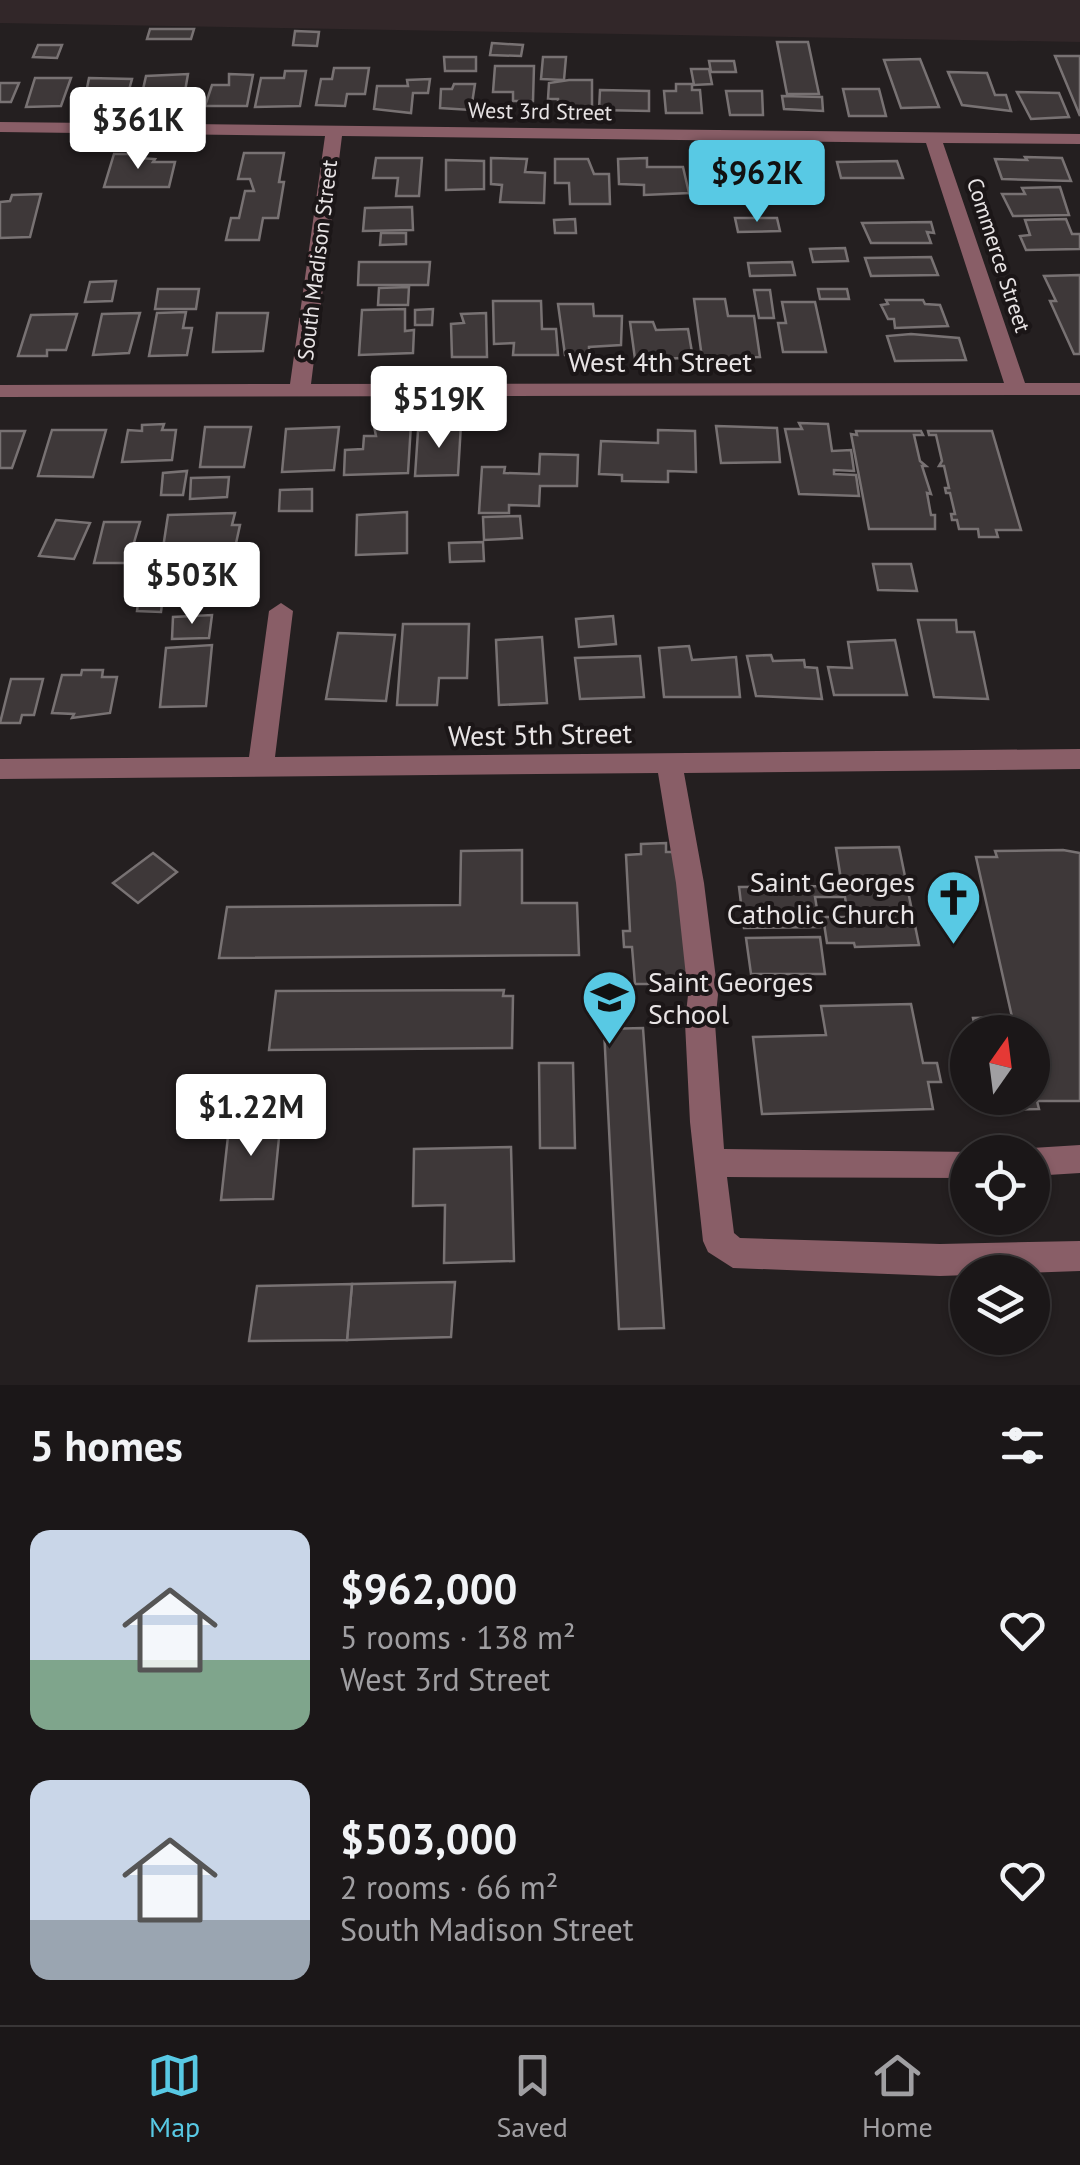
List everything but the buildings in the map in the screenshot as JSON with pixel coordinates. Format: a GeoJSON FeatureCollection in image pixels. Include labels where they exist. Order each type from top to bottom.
{"type":"FeatureCollection","features":[{"type":"Feature","properties":{"kind":"street","name":"West 3rd Street"},"geometry":{"type":"LineString","coordinates":[[0,127],[1080,139]]}},
{"type":"Feature","properties":{"kind":"street","name":"South Madison Street"},"geometry":{"type":"LineString","coordinates":[[300,389],[334,131]]}},
{"type":"Feature","properties":{"kind":"street","name":"Commerce Street"},"geometry":{"type":"LineString","coordinates":[[933,138],[1017,389]]}},
{"type":"Feature","properties":{"kind":"street","name":"West 4th Street"},"geometry":{"type":"LineString","coordinates":[[0,391],[1080,389]]}},
{"type":"Feature","properties":{"kind":"street"},"geometry":{"type":"LineString","coordinates":[[261,767],[282,611]]}},
{"type":"Feature","properties":{"kind":"street","name":"West 5th Street"},"geometry":{"type":"LineString","coordinates":[[0,769],[1080,760]]}},
{"type":"Feature","properties":{"kind":"street"},"geometry":{"type":"LineString","coordinates":[[668,763],[690,883],[703,995],[700,1024],[719,1241],[733,1253],[940,1260],[1080,1256]]}},
{"type":"Feature","properties":{"kind":"street"},"geometry":{"type":"LineString","coordinates":[[1050,1161],[1080,1159]]}},
{"type":"Feature","properties":{"kind":"street"},"geometry":{"type":"LineString","coordinates":[[710,1162],[950,1164]]}},
{"type":"Feature","properties":{"kind":"shaded area"},"geometry":{"type":"Polygon","coordinates":[[[0,0],[1080,0],[1080,42],[0,23],[0,0]]]}},
{"type":"Feature","properties":{"kind":"place","name":"Saint Georges Catholic Church"},"geometry":{"type":"Point","coordinates":[954,946]}},
{"type":"Feature","properties":{"kind":"place","name":"Saint Georges School"},"geometry":{"type":"Point","coordinates":[609,1046]}}]}
